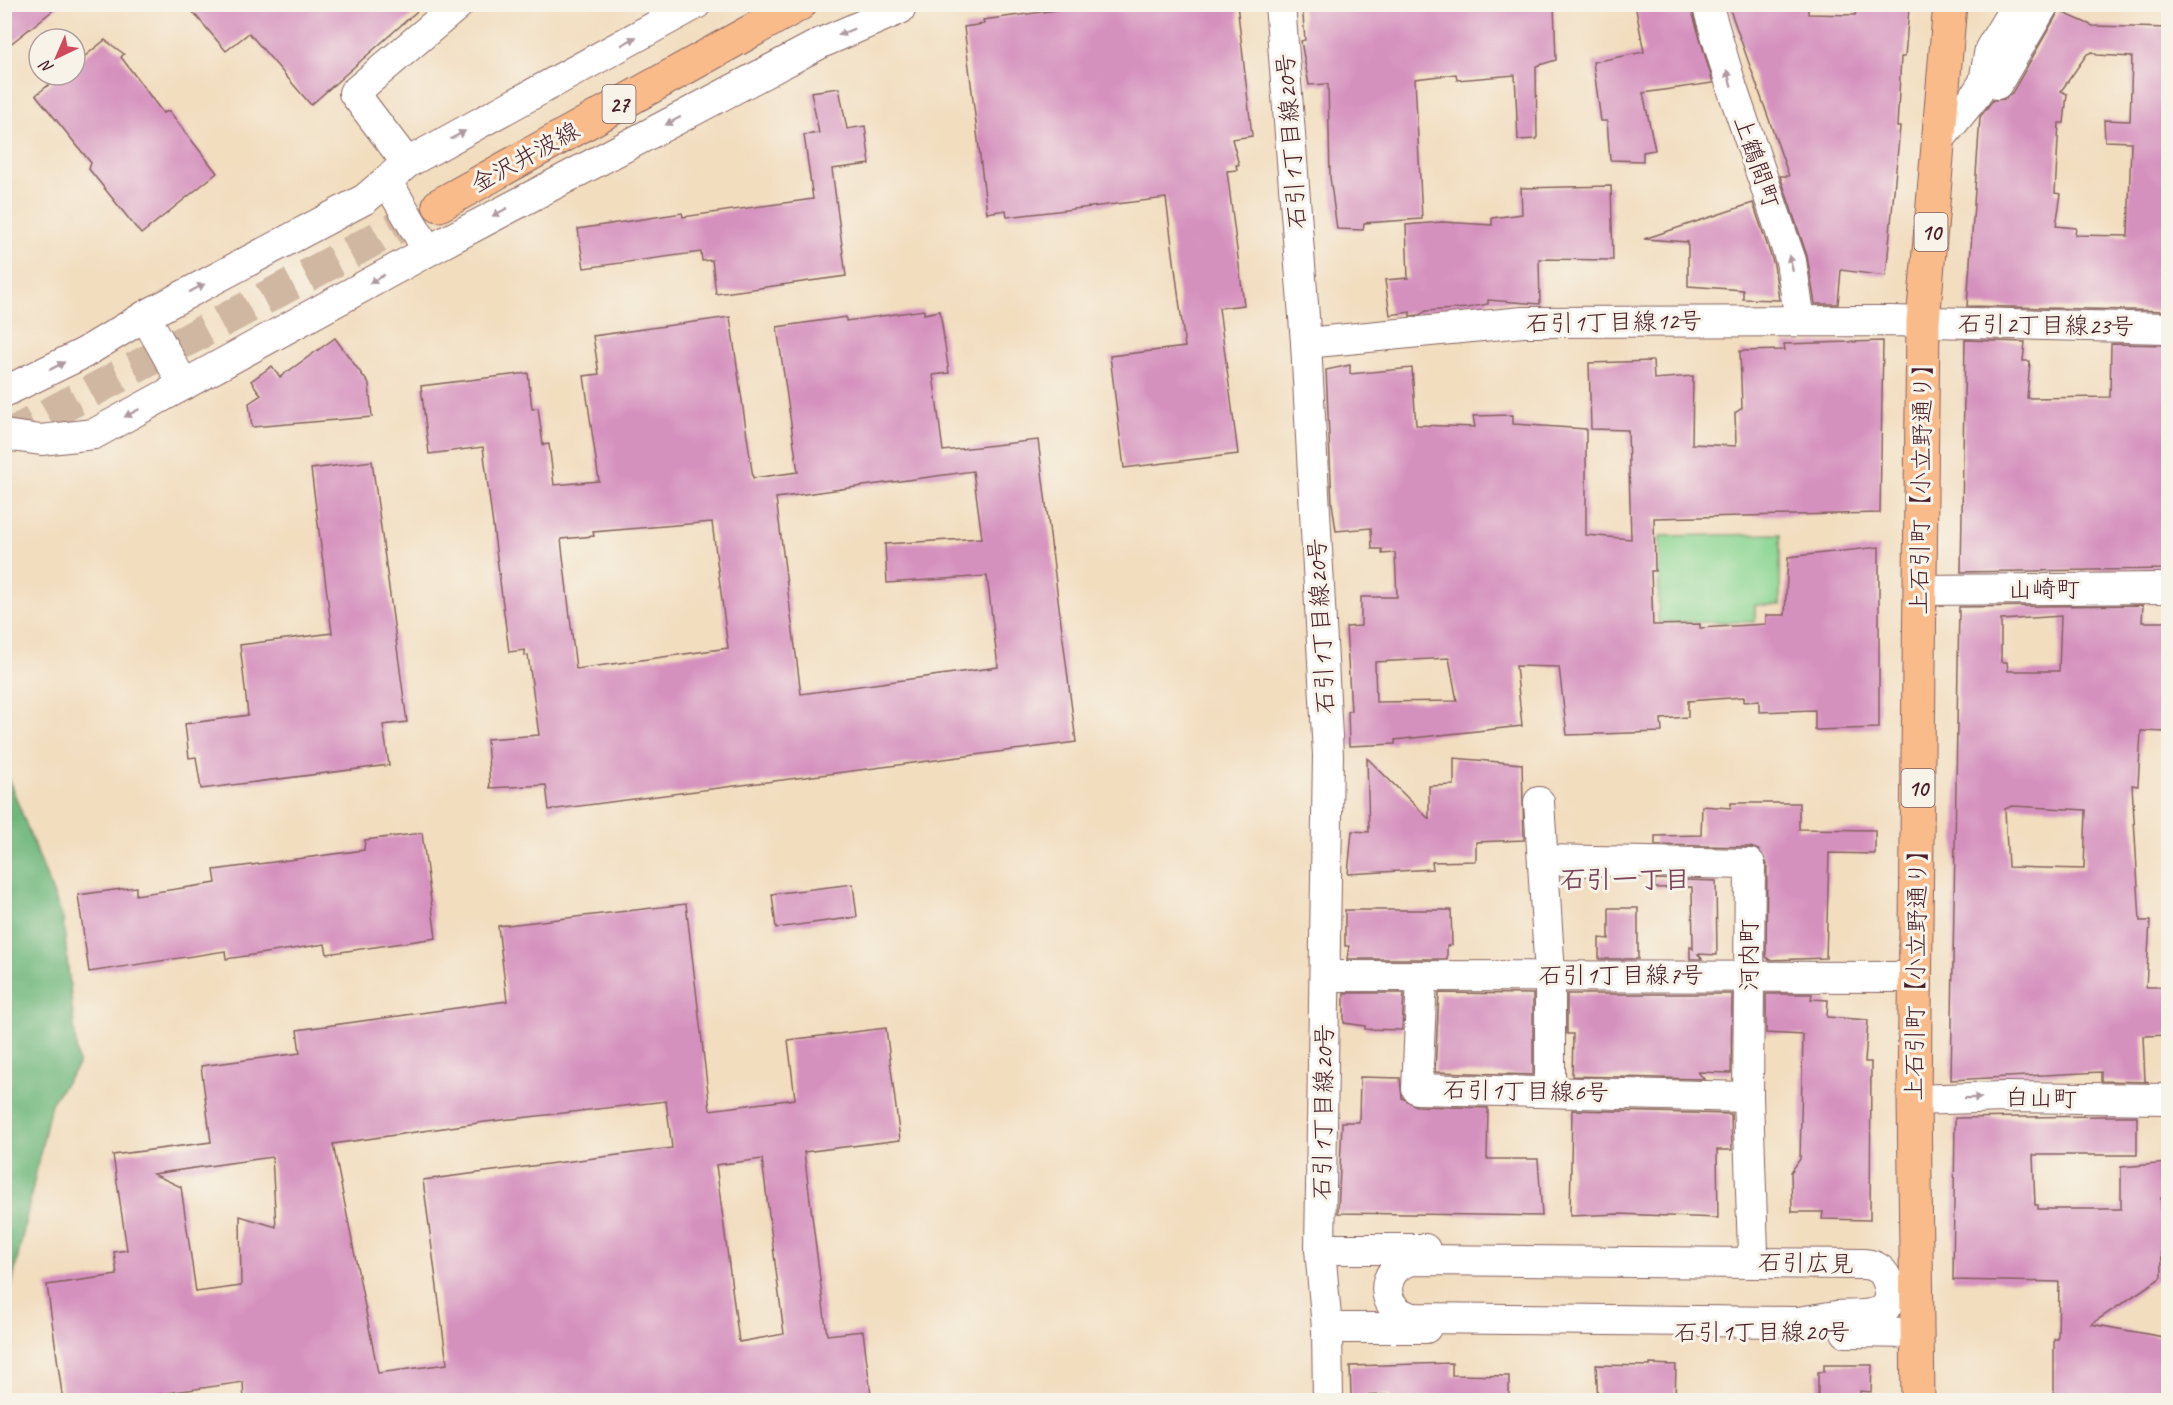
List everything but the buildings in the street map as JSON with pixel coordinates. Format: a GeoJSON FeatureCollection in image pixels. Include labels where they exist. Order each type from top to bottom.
{"type":"FeatureCollection","features":[{"type":"Feature","properties":{"kind":"main road","name":"金沢井波線"},"geometry":{"type":"LineString","coordinates":[[439,205],[800,4]]}},
{"type":"Feature","properties":{"kind":"main road","name":"10"},"geometry":{"type":"LineString","coordinates":[[1923,322],[1950,4]]}},
{"type":"Feature","properties":{"kind":"main road","name":"上石引町【小立野通り】"},"geometry":{"type":"LineString","coordinates":[[1918,1401],[1914,1254],[1914,1100],[1923,322]]}},
{"type":"Feature","properties":{"kind":"street"},"geometry":{"type":"LineString","coordinates":[[428,251],[397,172],[354,93],[459,4]]}},
{"type":"Feature","properties":{"kind":"street"},"geometry":{"type":"LineString","coordinates":[[4,393],[84,353],[146,315],[365,199],[397,172],[696,4]]}},
{"type":"Feature","properties":{"kind":"street","name":"石引1丁目線20号"},"geometry":{"type":"LineString","coordinates":[[1280,4],[1306,343],[1328,755],[1320,1249],[1327,1328],[1403,1323],[1917,1333]]}},
{"type":"Feature","properties":{"kind":"street","name":"上鶴間町"},"geometry":{"type":"LineString","coordinates":[[1707,4],[1732,88],[1791,261],[1800,321]]}},
{"type":"Feature","properties":{"kind":"street"},"geometry":{"type":"LineString","coordinates":[[2017,4],[1990,49],[1985,76],[1997,84],[2044,4]]}},
{"type":"Feature","properties":{"kind":"street"},"geometry":{"type":"LineString","coordinates":[[1938,141],[1988,78],[2029,4]]}},
{"type":"Feature","properties":{"kind":"street"},"geometry":{"type":"LineString","coordinates":[[4,435],[42,440],[94,434],[428,251],[821,43],[900,7]]}},
{"type":"Feature","properties":{"kind":"street"},"geometry":{"type":"LineString","coordinates":[[146,315],[184,385]]}},
{"type":"Feature","properties":{"kind":"street","name":"石引1丁目線12号"},"geometry":{"type":"LineString","coordinates":[[1306,343],[1523,322],[1923,322]]}},
{"type":"Feature","properties":{"kind":"street","name":"石引2丁目線23号"},"geometry":{"type":"LineString","coordinates":[[1923,322],[2169,328]]}},
{"type":"Feature","properties":{"kind":"street","name":"山崎町"},"geometry":{"type":"LineString","coordinates":[[1920,590],[2169,588]]}},
{"type":"Feature","properties":{"kind":"street"},"geometry":{"type":"LineString","coordinates":[[1539,802],[1550,974],[1550,1090]]}},
{"type":"Feature","properties":{"kind":"street","name":"河内町"},"geometry":{"type":"LineString","coordinates":[[1544,860],[1750,864],[1748,1097],[1753,1253]]}},
{"type":"Feature","properties":{"kind":"street","name":"石引1丁目線7号"},"geometry":{"type":"LineString","coordinates":[[1325,976],[1422,977],[1550,974],[1916,977]]}},
{"type":"Feature","properties":{"kind":"street","name":"石引1丁目線6号"},"geometry":{"type":"LineString","coordinates":[[1422,977],[1416,1089],[1550,1090],[1748,1097]]}},
{"type":"Feature","properties":{"kind":"street","name":"白山町"},"geometry":{"type":"LineString","coordinates":[[1914,1100],[2004,1097],[2169,1099]]}},
{"type":"Feature","properties":{"kind":"street"},"geometry":{"type":"LineString","coordinates":[[1320,1249],[1914,1254]]}},
{"type":"Feature","properties":{"kind":"street"},"geometry":{"type":"LineString","coordinates":[[1392,1249],[1371,1273],[1367,1290],[1371,1307],[1403,1323]]}},
{"type":"Feature","properties":{"kind":"street","name":"石引広見"},"geometry":{"type":"LineString","coordinates":[[1414,1260],[1864,1264],[1877,1267],[1884,1273],[1889,1288],[1887,1303],[1881,1311],[1870,1316],[1838,1316],[1798,1322],[1403,1323],[1406,1317],[1393,1308],[1386,1289],[1388,1278],[1394,1269],[1402,1263],[1414,1260]]}},
{"type":"Feature","properties":{"kind":"street"},"geometry":{"type":"LineString","coordinates":[[1327,1328],[1328,1401]]}},
{"type":"Feature","properties":{"kind":"green space"},"geometry":{"type":"Polygon","coordinates":[[[1780,534],[1780,605],[1755,605],[1755,622],[1658,622],[1660,536],[1780,534]]]}},
{"type":"Feature","properties":{"kind":"green space"},"geometry":{"type":"Polygon","coordinates":[[[5,770],[63,919],[78,1065],[51,1103],[5,1317],[5,770]]]}},
{"type":"Feature","properties":{"kind":"tunnel"},"geometry":{"type":"LineString","coordinates":[[4,438],[437,206]]}},
{"type":"Feature","properties":{"kind":"district","name":"石引一丁目"},"geometry":{"type":"Point","coordinates":[1625,879]}}]}
